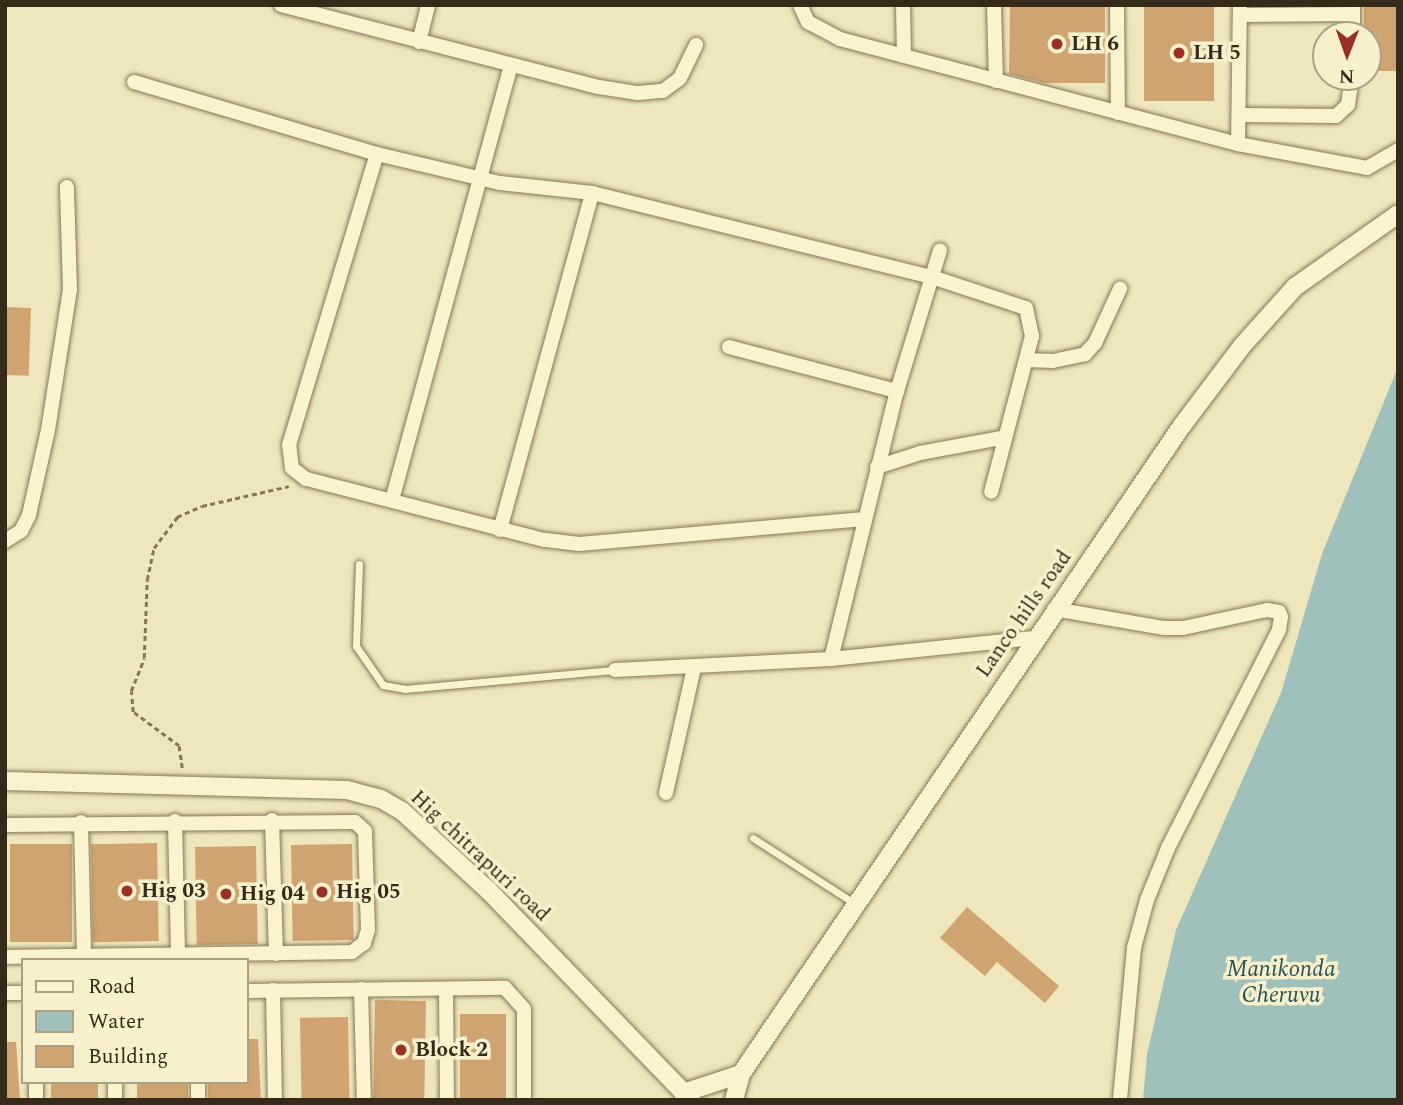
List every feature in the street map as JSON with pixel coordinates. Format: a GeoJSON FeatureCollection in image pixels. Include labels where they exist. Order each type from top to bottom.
{"type":"FeatureCollection","features":[{"type":"Feature","properties":{"kind":"street"},"geometry":{"type":"LineString","coordinates":[[281,5],[599,87],[650,92],[663,91],[680,79],[696,45]]}},
{"type":"Feature","properties":{"kind":"street"},"geometry":{"type":"LineString","coordinates":[[419,41],[428,5]]}},
{"type":"Feature","properties":{"kind":"street"},"geometry":{"type":"LineString","coordinates":[[800,5],[808,22],[841,39],[1238,144],[1367,168],[1396,156]]}},
{"type":"Feature","properties":{"kind":"street"},"geometry":{"type":"LineString","coordinates":[[904,5],[904,56]]}},
{"type":"Feature","properties":{"kind":"street"},"geometry":{"type":"LineString","coordinates":[[995,5],[996,81]]}},
{"type":"Feature","properties":{"kind":"street"},"geometry":{"type":"LineString","coordinates":[[1118,5],[1118,113]]}},
{"type":"Feature","properties":{"kind":"street"},"geometry":{"type":"LineString","coordinates":[[1238,144],[1240,10],[1353,10]]}},
{"type":"Feature","properties":{"kind":"street"},"geometry":{"type":"LineString","coordinates":[[392,500],[482,180],[511,65]]}},
{"type":"Feature","properties":{"kind":"street"},"geometry":{"type":"LineString","coordinates":[[134,82],[377,154],[482,180],[592,193],[932,277],[1026,308],[1032,324],[1026,360],[991,492]]}},
{"type":"Feature","properties":{"kind":"street"},"geometry":{"type":"LineString","coordinates":[[1240,115],[1336,116],[1348,105],[1350,91]]}},
{"type":"Feature","properties":{"kind":"street"},"geometry":{"type":"LineString","coordinates":[[377,154],[289,444],[292,468],[306,479],[544,540],[615,544],[863,519]]}},
{"type":"Feature","properties":{"kind":"street"},"geometry":{"type":"LineString","coordinates":[[5,541],[21,531],[29,515],[48,430],[70,290],[67,187]]}},
{"type":"Feature","properties":{"kind":"street"},"geometry":{"type":"LineString","coordinates":[[500,530],[592,193]]}},
{"type":"Feature","properties":{"kind":"street","name":"Lanco hills road"},"geometry":{"type":"LineString","coordinates":[[734,1100],[741,1074],[1034,638],[1181,427],[1267,316],[1295,287],[1395,218]]}},
{"type":"Feature","properties":{"kind":"street"},"geometry":{"type":"LineString","coordinates":[[831,659],[863,519],[897,391],[940,250]]}},
{"type":"Feature","properties":{"kind":"street"},"geometry":{"type":"LineString","coordinates":[[1026,360],[1053,362],[1085,354],[1096,343],[1120,289]]}},
{"type":"Feature","properties":{"kind":"street"},"geometry":{"type":"LineString","coordinates":[[729,347],[897,391]]}},
{"type":"Feature","properties":{"kind":"street"},"geometry":{"type":"LineString","coordinates":[[877,467],[920,453],[1006,437]]}},
{"type":"Feature","properties":{"kind":"street"},"geometry":{"type":"LineString","coordinates":[[1054,609],[1164,628],[1183,628],[1267,610],[1279,612],[1281,617],[1279,630],[1168,848],[1147,900],[1134,948],[1120,1100]]}},
{"type":"Feature","properties":{"kind":"street"},"geometry":{"type":"LineString","coordinates":[[615,670],[831,659],[1034,638]]}},
{"type":"Feature","properties":{"kind":"street"},"geometry":{"type":"LineString","coordinates":[[666,793],[694,668]]}},
{"type":"Feature","properties":{"kind":"street","name":"Hig chitrapuri road"},"geometry":{"type":"LineString","coordinates":[[5,781],[184,783],[347,790],[381,799],[402,811],[488,890],[687,1096]]}},
{"type":"Feature","properties":{"kind":"street"},"geometry":{"type":"LineString","coordinates":[[5,825],[344,819],[365,831],[368,930],[364,943],[352,952],[5,957]]}},
{"type":"Feature","properties":{"kind":"street"},"geometry":{"type":"LineString","coordinates":[[272,820],[276,954]]}},
{"type":"Feature","properties":{"kind":"street"},"geometry":{"type":"LineString","coordinates":[[175,821],[178,955]]}},
{"type":"Feature","properties":{"kind":"street"},"geometry":{"type":"LineString","coordinates":[[81,822],[84,956]]}},
{"type":"Feature","properties":{"kind":"street"},"geometry":{"type":"LineString","coordinates":[[248,991],[506,988],[524,1009],[524,1100]]}},
{"type":"Feature","properties":{"kind":"street"},"geometry":{"type":"LineString","coordinates":[[361,989],[365,1100]]}},
{"type":"Feature","properties":{"kind":"street"},"geometry":{"type":"LineString","coordinates":[[446,989],[447,1100]]}},
{"type":"Feature","properties":{"kind":"street"},"geometry":{"type":"LineString","coordinates":[[273,990],[275,1100]]}},
{"type":"Feature","properties":{"kind":"street"},"geometry":{"type":"LineString","coordinates":[[687,1096],[741,1074]]}},
{"type":"Feature","properties":{"kind":"lane"},"geometry":{"type":"LineString","coordinates":[[359,564],[356,646],[383,685],[405,690],[615,670]]}},
{"type":"Feature","properties":{"kind":"lane"},"geometry":{"type":"LineString","coordinates":[[753,838],[855,904]]}},
{"type":"Feature","properties":{"kind":"path"},"geometry":{"type":"LineString","coordinates":[[184,783],[178,746],[133,712],[131,691],[144,658],[147,580],[154,548],[177,517],[306,479]]}},
{"type":"Feature","properties":{"kind":"water","name":"Manikonda Cheruvu"},"geometry":{"type":"Polygon","coordinates":[[[1398,367],[1398,1100],[1143,1100],[1147,1054],[1176,930],[1281,693],[1322,554],[1398,367]]]}},
{"type":"Feature","properties":{"kind":"building","name":"LH 6"},"geometry":{"type":"Polygon","coordinates":[[[1010,5],[1105,5],[1105,83],[1044,83],[1009,74],[1010,5]]]}},
{"type":"Feature","properties":{"kind":"building","name":"LH 5"},"geometry":{"type":"Polygon","coordinates":[[[1144,5],[1214,5],[1214,101],[1144,101],[1144,5]]]}},
{"type":"Feature","properties":{"kind":"building"},"geometry":{"type":"Polygon","coordinates":[[[1364,5],[1398,5],[1398,71],[1382,71],[1382,21],[1364,21],[1364,5]]]}},
{"type":"Feature","properties":{"kind":"building"},"geometry":{"type":"Polygon","coordinates":[[[5,307],[31,308],[29,376],[5,375],[5,307]]]}},
{"type":"Feature","properties":{"kind":"building","name":"Hig 03"},"geometry":{"type":"Polygon","coordinates":[[[157,843],[159,941],[93,942],[91,844],[157,843]]]}},
{"type":"Feature","properties":{"kind":"building"},"geometry":{"type":"Polygon","coordinates":[[[10,844],[72,844],[72,942],[10,942],[10,844]]]}},
{"type":"Feature","properties":{"kind":"building","name":"Hig 05"},"geometry":{"type":"Polygon","coordinates":[[[352,844],[354,940],[293,941],[291,845],[352,844]]]}},
{"type":"Feature","properties":{"kind":"building","name":"Hig 04"},"geometry":{"type":"Polygon","coordinates":[[[256,846],[258,944],[197,945],[195,847],[256,846]]]}},
{"type":"Feature","properties":{"kind":"building"},"geometry":{"type":"Polygon","coordinates":[[[967,907],[1059,986],[1045,1003],[997,962],[985,976],[940,938],[967,907]]]}},
{"type":"Feature","properties":{"kind":"building","name":"Block 2"},"geometry":{"type":"Polygon","coordinates":[[[375,1000],[426,1001],[424,1100],[373,1100],[375,1000]]]}},
{"type":"Feature","properties":{"kind":"building"},"geometry":{"type":"Polygon","coordinates":[[[460,1014],[506,1014],[506,1100],[460,1100],[460,1014]]]}},
{"type":"Feature","properties":{"kind":"building"},"geometry":{"type":"Polygon","coordinates":[[[348,1017],[349,1100],[301,1100],[300,1018],[348,1017]]]}},
{"type":"Feature","properties":{"kind":"building"},"geometry":{"type":"Polygon","coordinates":[[[248,1039],[258,1039],[261,1100],[208,1100],[208,1084],[248,1084],[248,1039]]]}},
{"type":"Feature","properties":{"kind":"building"},"geometry":{"type":"Polygon","coordinates":[[[5,1042],[16,1042],[20,1100],[5,1100],[5,1042]]]}},
{"type":"Feature","properties":{"kind":"building"},"geometry":{"type":"Polygon","coordinates":[[[51,1084],[98,1084],[98,1100],[51,1100],[51,1084]]]}},
{"type":"Feature","properties":{"kind":"building"},"geometry":{"type":"Polygon","coordinates":[[[137,1084],[188,1084],[188,1100],[137,1100],[137,1084]]]}},
{"type":"Feature","properties":{"kind":"place","name":"LH 6"},"geometry":{"type":"Point","coordinates":[1057,44]}},
{"type":"Feature","properties":{"kind":"place","name":"LH 5"},"geometry":{"type":"Point","coordinates":[1179,53]}},
{"type":"Feature","properties":{"kind":"place","name":"Hig 03"},"geometry":{"type":"Point","coordinates":[127,891]}},
{"type":"Feature","properties":{"kind":"place","name":"Hig 05"},"geometry":{"type":"Point","coordinates":[322,892]}},
{"type":"Feature","properties":{"kind":"place","name":"Hig 04"},"geometry":{"type":"Point","coordinates":[226,894]}},
{"type":"Feature","properties":{"kind":"place","name":"Block 2"},"geometry":{"type":"Point","coordinates":[401,1050]}}]}
